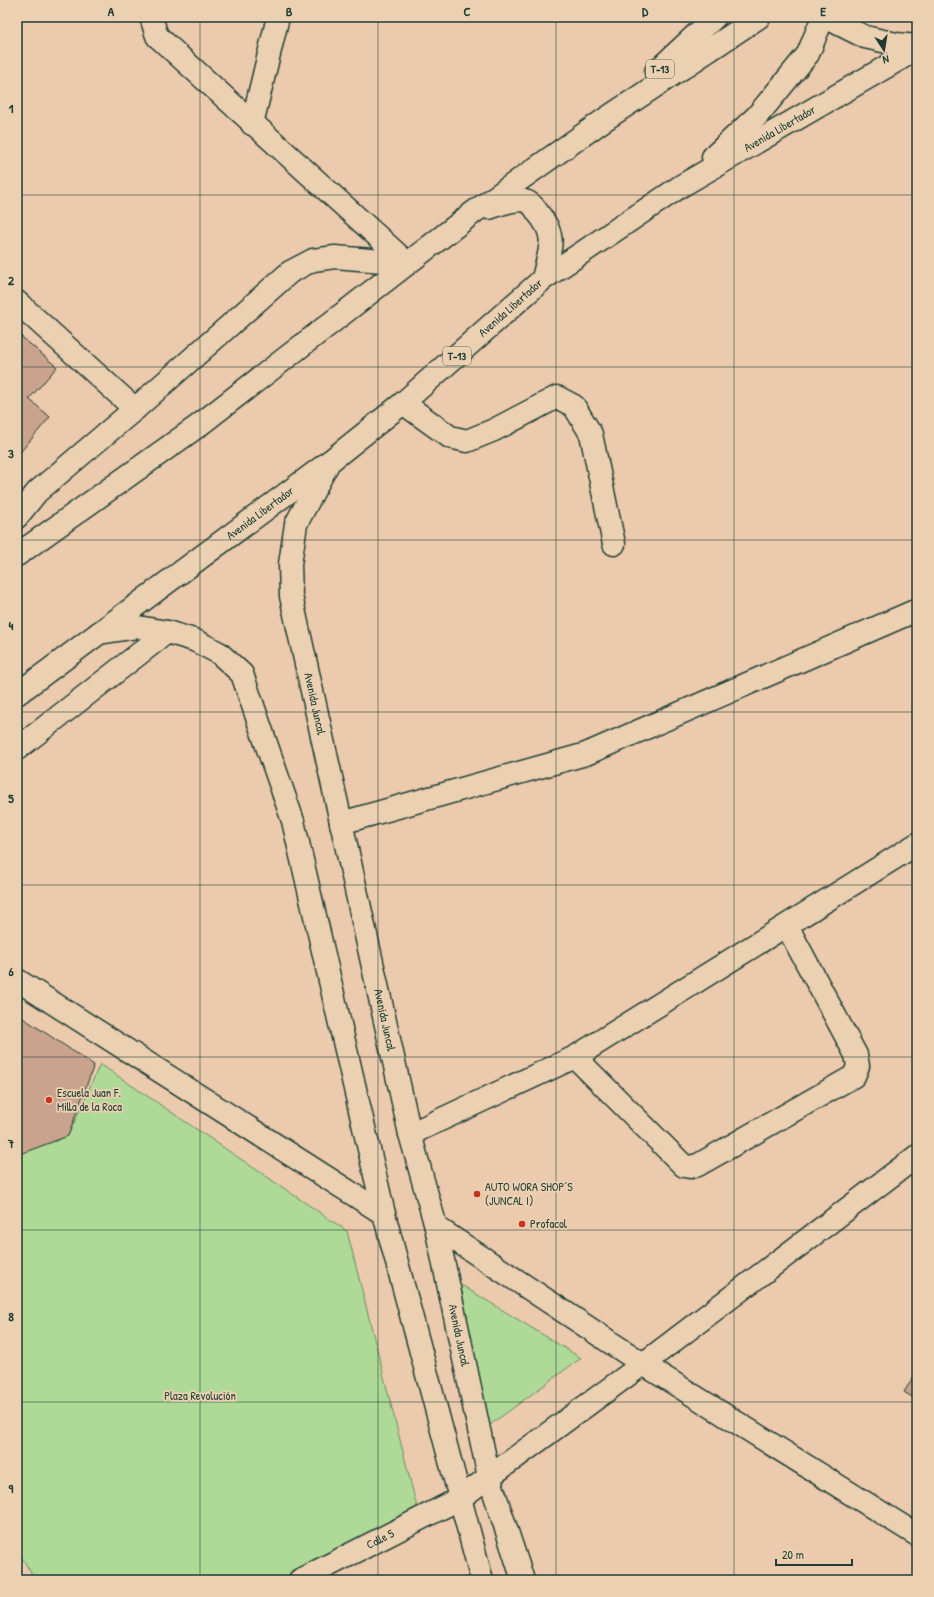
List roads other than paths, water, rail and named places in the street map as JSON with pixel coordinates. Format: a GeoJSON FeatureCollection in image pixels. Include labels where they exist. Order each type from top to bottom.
{"type":"FeatureCollection","features":[{"type":"Feature","properties":{"kind":"main road"},"geometry":{"type":"LineString","coordinates":[[151,17],[157,36],[252,124],[407,263]]}},
{"type":"Feature","properties":{"kind":"main road"},"geometry":{"type":"LineString","coordinates":[[252,124],[278,17]]}},
{"type":"Feature","properties":{"kind":"main road","name":"T-13"},"geometry":{"type":"LineString","coordinates":[[604,120],[715,17]]}},
{"type":"Feature","properties":{"kind":"main road","name":"T-13"},"geometry":{"type":"LineString","coordinates":[[17,555],[198,426],[474,212],[604,120],[759,17]]}},
{"type":"Feature","properties":{"kind":"main road"},"geometry":{"type":"LineString","coordinates":[[681,186],[757,116],[808,54],[824,17]]}},
{"type":"Feature","properties":{"kind":"main road","name":"T-13"},"geometry":{"type":"LineString","coordinates":[[824,17],[865,37],[917,48]]}},
{"type":"Feature","properties":{"kind":"main road","name":"Avenida Libertador"},"geometry":{"type":"LineString","coordinates":[[17,694],[329,462],[403,403],[543,279],[681,186],[917,48]]}},
{"type":"Feature","properties":{"kind":"main road","name":"T-13"},"geometry":{"type":"LineString","coordinates":[[474,212],[515,200],[532,204],[550,229],[551,240],[543,279]]}},
{"type":"Feature","properties":{"kind":"main road"},"geometry":{"type":"LineString","coordinates":[[17,518],[37,492],[296,269],[313,260],[335,257],[407,263]]}},
{"type":"Feature","properties":{"kind":"main road"},"geometry":{"type":"LineString","coordinates":[[17,302],[135,409]]}},
{"type":"Feature","properties":{"kind":"main road"},"geometry":{"type":"LineString","coordinates":[[403,403],[450,437],[467,441],[494,430],[557,397],[574,406],[591,434],[614,544]]}},
{"type":"Feature","properties":{"kind":"main road","name":"Avenida Juncal"},"geometry":{"type":"LineString","coordinates":[[329,462],[296,524],[290,564],[291,596],[410,1134],[436,1227],[489,1477],[523,1580]]}},
{"type":"Feature","properties":{"kind":"main road"},"geometry":{"type":"LineString","coordinates":[[341,823],[586,754],[917,610]]}},
{"type":"Feature","properties":{"kind":"main road"},"geometry":{"type":"LineString","coordinates":[[99,633],[138,627],[167,632],[194,640],[220,653],[242,674],[293,821],[384,1214],[459,1499],[482,1580]]}},
{"type":"Feature","properties":{"kind":"main road"},"geometry":{"type":"LineString","coordinates":[[17,749],[167,632]]}},
{"type":"Feature","properties":{"kind":"main road"},"geometry":{"type":"LineString","coordinates":[[410,1134],[575,1056],[787,926],[917,844]]}},
{"type":"Feature","properties":{"kind":"main road"},"geometry":{"type":"LineString","coordinates":[[575,1056],[684,1166],[690,1167],[698,1165],[854,1076],[858,1066],[856,1055],[787,926]]}},
{"type":"Feature","properties":{"kind":"main road"},"geometry":{"type":"LineString","coordinates":[[17,980],[384,1214]]}},
{"type":"Feature","properties":{"kind":"main road","name":"Calle 5"},"geometry":{"type":"LineString","coordinates":[[300,1580],[459,1499],[643,1364],[917,1156]]}},
{"type":"Feature","properties":{"kind":"main road"},"geometry":{"type":"LineString","coordinates":[[436,1227],[643,1364],[917,1535]]}},
{"type":"Feature","properties":{"kind":"place","name":"Escuela Juan F. Milla de la Roca"},"geometry":{"type":"Point","coordinates":[49,1100]}},
{"type":"Feature","properties":{"kind":"place","name":"AUTO WORA SHOP´S (JUNCAL I)"},"geometry":{"type":"Point","coordinates":[477,1194]}},
{"type":"Feature","properties":{"kind":"place","name":"Profacol"},"geometry":{"type":"Point","coordinates":[522,1224]}},
{"type":"Feature","properties":{"kind":"park label","name":"Plaza Revolución"},"geometry":{"type":"Point","coordinates":[200,1396]}}]}
